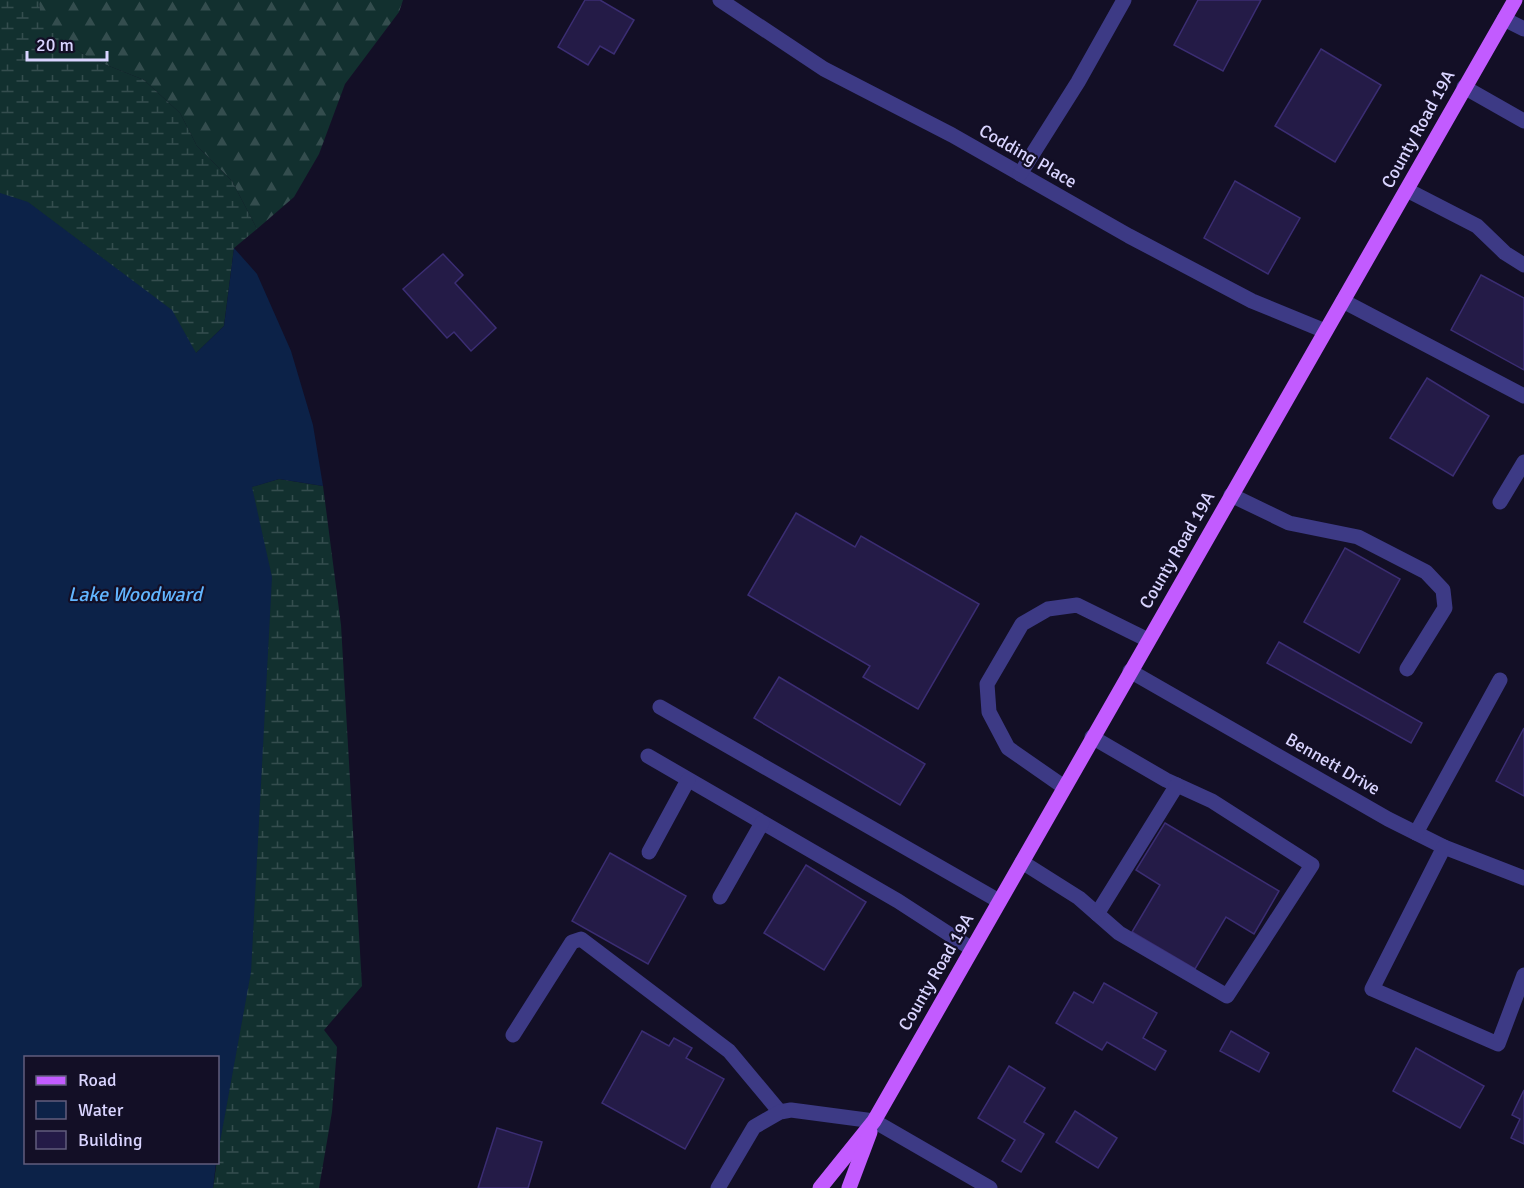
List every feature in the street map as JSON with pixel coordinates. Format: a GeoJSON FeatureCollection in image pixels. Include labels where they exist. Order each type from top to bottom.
{"type":"FeatureCollection","features":[{"type":"Feature","properties":{"kind":"main road","name":"County Road 19A"},"geometry":{"type":"LineString","coordinates":[[874,1121],[1515,0]]}},
{"type":"Feature","properties":{"kind":"main road"},"geometry":{"type":"LineString","coordinates":[[820,1188],[874,1121]]}},
{"type":"Feature","properties":{"kind":"main road"},"geometry":{"type":"LineString","coordinates":[[849,1188],[874,1121]]}},
{"type":"Feature","properties":{"kind":"street","name":"Codding Place"},"geometry":{"type":"LineString","coordinates":[[720,0],[824,69],[952,135],[1129,236],[1252,301],[1325,332]]}},
{"type":"Feature","properties":{"kind":"street"},"geometry":{"type":"LineString","coordinates":[[1020,174],[1078,82],[1124,0]]}},
{"type":"Feature","properties":{"kind":"street"},"geometry":{"type":"LineString","coordinates":[[1504,19],[1524,29]]}},
{"type":"Feature","properties":{"kind":"street"},"geometry":{"type":"LineString","coordinates":[[1464,87],[1524,121]]}},
{"type":"Feature","properties":{"kind":"street"},"geometry":{"type":"LineString","coordinates":[[1407,190],[1477,226],[1505,253],[1524,265]]}},
{"type":"Feature","properties":{"kind":"street"},"geometry":{"type":"LineString","coordinates":[[1343,301],[1524,396]]}},
{"type":"Feature","properties":{"kind":"street"},"geometry":{"type":"LineString","coordinates":[[1500,502],[1524,462]]}},
{"type":"Feature","properties":{"kind":"street"},"geometry":{"type":"LineString","coordinates":[[1231,495],[1289,523],[1358,537],[1426,572],[1443,590],[1445,608],[1407,669]]}},
{"type":"Feature","properties":{"kind":"street"},"geometry":{"type":"LineString","coordinates":[[1064,788],[1008,748],[989,711],[987,684],[1022,624],[1048,609],[1077,605],[1148,640]]}},
{"type":"Feature","properties":{"kind":"street","name":"Bennett Drive"},"geometry":{"type":"LineString","coordinates":[[1130,671],[1191,708],[1416,833],[1444,847],[1524,878]]}},
{"type":"Feature","properties":{"kind":"street"},"geometry":{"type":"LineString","coordinates":[[1416,833],[1500,680]]}},
{"type":"Feature","properties":{"kind":"street"},"geometry":{"type":"LineString","coordinates":[[660,707],[999,901]]}},
{"type":"Feature","properties":{"kind":"street"},"geometry":{"type":"LineString","coordinates":[[1022,862],[1079,898],[1119,933],[1227,996],[1312,865],[1212,801],[1177,785],[1092,737]]}},
{"type":"Feature","properties":{"kind":"street"},"geometry":{"type":"LineString","coordinates":[[648,756],[898,901],[972,949]]}},
{"type":"Feature","properties":{"kind":"street"},"geometry":{"type":"LineString","coordinates":[[649,852],[688,780]]}},
{"type":"Feature","properties":{"kind":"street"},"geometry":{"type":"LineString","coordinates":[[1097,914],[1177,785]]}},
{"type":"Feature","properties":{"kind":"street"},"geometry":{"type":"LineString","coordinates":[[720,897],[762,823]]}},
{"type":"Feature","properties":{"kind":"street"},"geometry":{"type":"LineString","coordinates":[[1444,847],[1372,989],[1498,1044],[1524,975]]}},
{"type":"Feature","properties":{"kind":"street"},"geometry":{"type":"LineString","coordinates":[[513,1035],[572,942],[581,939],[729,1051],[780,1112]]}},
{"type":"Feature","properties":{"kind":"street"},"geometry":{"type":"LineString","coordinates":[[718,1188],[754,1127],[780,1112],[791,1110],[874,1121],[990,1188]]}},
{"type":"Feature","properties":{"kind":"green space"},"geometry":{"type":"Polygon","coordinates":[[[0,0],[39,0],[41,24],[89,58],[144,80],[180,113],[197,146],[232,181],[257,229],[234,248],[224,326],[191,358],[0,193],[0,0]]]}},
{"type":"Feature","properties":{"kind":"green space"},"geometry":{"type":"Polygon","coordinates":[[[39,0],[403,0],[399,12],[345,84],[319,154],[294,197],[257,229],[232,181],[197,146],[180,113],[144,80],[89,58],[40,24],[39,0]]]}},
{"type":"Feature","properties":{"kind":"green space"},"geometry":{"type":"Polygon","coordinates":[[[279,479],[323,486],[341,625],[362,986],[324,1030],[337,1047],[332,1112],[319,1188],[213,1188],[216,1164],[219,1164],[219,1146],[225,1103],[251,487],[279,479]]]}},
{"type":"Feature","properties":{"kind":"water","name":"Lake Woodward"},"geometry":{"type":"Polygon","coordinates":[[[0,193],[28,202],[172,310],[196,353],[224,326],[234,248],[257,274],[291,351],[313,425],[323,486],[279,479],[252,487],[272,577],[251,972],[219,1148],[219,1056],[24,1056],[24,1164],[216,1164],[213,1188],[0,1188],[0,193]]]}},
{"type":"Feature","properties":{"kind":"building"},"geometry":{"type":"Polygon","coordinates":[[[585,0],[600,0],[634,20],[614,54],[600,46],[588,65],[558,47],[585,0]]]}},
{"type":"Feature","properties":{"kind":"building"},"geometry":{"type":"Polygon","coordinates":[[[1198,0],[1261,0],[1223,71],[1174,45],[1198,0]]]}},
{"type":"Feature","properties":{"kind":"building"},"geometry":{"type":"Polygon","coordinates":[[[1321,49],[1381,85],[1335,162],[1275,126],[1321,49]]]}},
{"type":"Feature","properties":{"kind":"building"},"geometry":{"type":"Polygon","coordinates":[[[1235,181],[1300,218],[1268,274],[1204,238],[1235,181]]]}},
{"type":"Feature","properties":{"kind":"building"},"geometry":{"type":"Polygon","coordinates":[[[443,254],[463,275],[455,283],[496,328],[471,351],[454,332],[447,338],[403,289],[443,254]]]}},
{"type":"Feature","properties":{"kind":"building"},"geometry":{"type":"Polygon","coordinates":[[[1481,275],[1524,298],[1524,370],[1451,330],[1481,275]]]}},
{"type":"Feature","properties":{"kind":"building"},"geometry":{"type":"Polygon","coordinates":[[[1427,378],[1489,416],[1453,476],[1390,438],[1427,378]]]}},
{"type":"Feature","properties":{"kind":"building"},"geometry":{"type":"Polygon","coordinates":[[[796,513],[855,547],[861,536],[979,604],[918,709],[863,677],[870,666],[748,595],[796,513]]]}},
{"type":"Feature","properties":{"kind":"building"},"geometry":{"type":"Polygon","coordinates":[[[1345,548],[1400,579],[1359,653],[1304,622],[1345,548]]]}},
{"type":"Feature","properties":{"kind":"building"},"geometry":{"type":"Polygon","coordinates":[[[1279,642],[1422,723],[1411,743],[1267,663],[1279,642]]]}},
{"type":"Feature","properties":{"kind":"building"},"geometry":{"type":"Polygon","coordinates":[[[779,677],[925,764],[900,805],[754,718],[779,677]]]}},
{"type":"Feature","properties":{"kind":"building"},"geometry":{"type":"Polygon","coordinates":[[[1524,728],[1524,796],[1496,781],[1524,728]]]}},
{"type":"Feature","properties":{"kind":"building"},"geometry":{"type":"Polygon","coordinates":[[[1165,823],[1279,891],[1254,934],[1226,917],[1195,969],[1132,932],[1160,885],[1136,870],[1165,823]]]}},
{"type":"Feature","properties":{"kind":"building"},"geometry":{"type":"Polygon","coordinates":[[[610,853],[686,896],[648,964],[572,921],[610,853]]]}},
{"type":"Feature","properties":{"kind":"building"},"geometry":{"type":"Polygon","coordinates":[[[806,865],[866,902],[824,970],[764,933],[806,865]]]}},
{"type":"Feature","properties":{"kind":"building"},"geometry":{"type":"Polygon","coordinates":[[[1104,983],[1157,1013],[1143,1038],[1166,1051],[1155,1070],[1107,1042],[1102,1050],[1056,1023],[1074,992],[1093,1003],[1104,983]]]}},
{"type":"Feature","properties":{"kind":"building"},"geometry":{"type":"Polygon","coordinates":[[[642,1031],[669,1046],[674,1038],[692,1048],[686,1058],[724,1079],[685,1149],[602,1103],[642,1031]]]}},
{"type":"Feature","properties":{"kind":"building"},"geometry":{"type":"Polygon","coordinates":[[[1231,1031],[1269,1053],[1259,1072],[1220,1051],[1231,1031]]]}},
{"type":"Feature","properties":{"kind":"building"},"geometry":{"type":"Polygon","coordinates":[[[1416,1048],[1484,1086],[1460,1128],[1393,1091],[1416,1048]]]}},
{"type":"Feature","properties":{"kind":"building"},"geometry":{"type":"Polygon","coordinates":[[[1009,1066],[1045,1088],[1024,1122],[1044,1134],[1021,1172],[1002,1161],[1015,1140],[978,1118],[1009,1066]]]}},
{"type":"Feature","properties":{"kind":"building"},"geometry":{"type":"Polygon","coordinates":[[[1524,1090],[1524,1144],[1511,1138],[1520,1119],[1512,1115],[1524,1090]]]}},
{"type":"Feature","properties":{"kind":"building"},"geometry":{"type":"Polygon","coordinates":[[[1075,1111],[1117,1138],[1098,1168],[1056,1142],[1075,1111]]]}},
{"type":"Feature","properties":{"kind":"building"},"geometry":{"type":"Polygon","coordinates":[[[497,1128],[542,1142],[528,1188],[478,1188],[497,1128]]]}}]}
